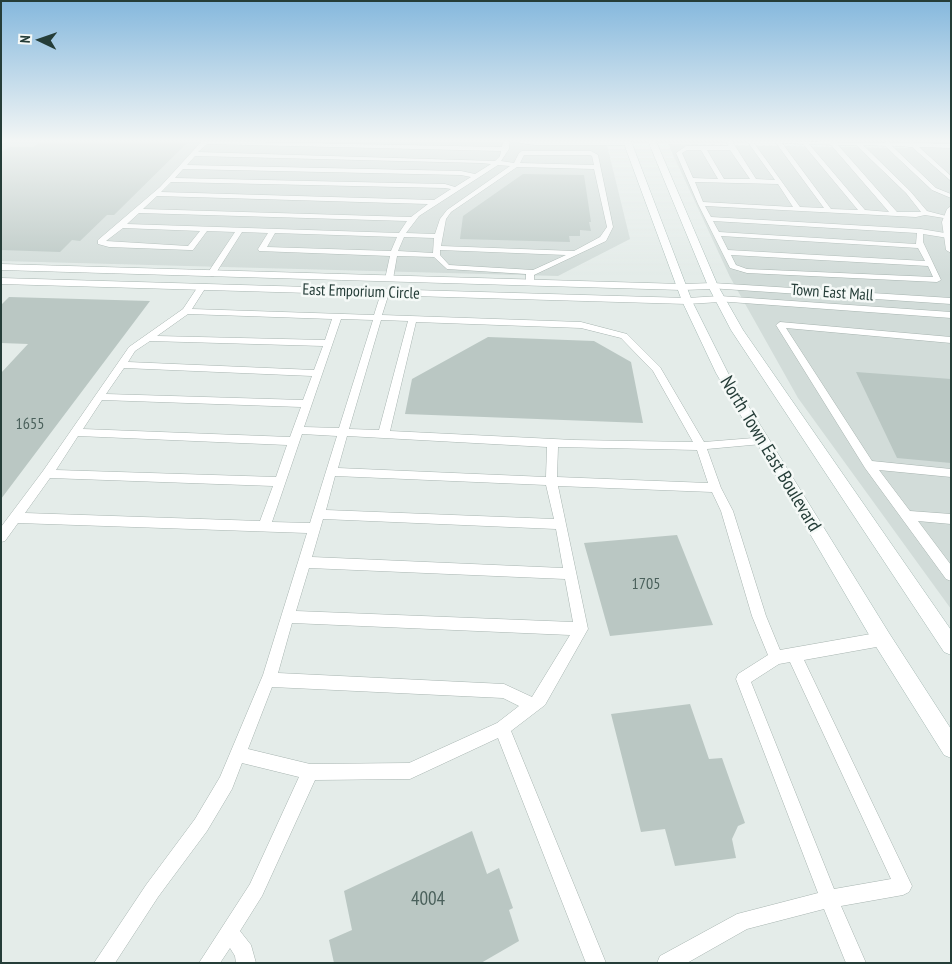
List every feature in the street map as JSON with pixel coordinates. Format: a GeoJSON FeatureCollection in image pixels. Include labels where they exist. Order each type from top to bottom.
{"type":"FeatureCollection","features":[{"type":"Feature","properties":{"kind":"street","name":"North Town East Boulevard"},"geometry":{"type":"LineString","coordinates":[[647,186],[685,294],[722,373],[882,640],[951,748]]}},
{"type":"Feature","properties":{"kind":"street","name":"North Town East Boulevard"},"geometry":{"type":"LineString","coordinates":[[670,186],[714,286],[737,330],[951,646]]}},
{"type":"Feature","properties":{"kind":"street","name":"East Emporium Circle"},"geometry":{"type":"LineString","coordinates":[[1,267],[530,283],[720,298]]}},
{"type":"Feature","properties":{"kind":"street"},"geometry":{"type":"LineString","coordinates":[[202,287],[211,274]]}},
{"type":"Feature","properties":{"kind":"street"},"geometry":{"type":"LineString","coordinates":[[385,293],[389,279]]}},
{"type":"Feature","properties":{"kind":"street","name":"East Emporium Circle"},"geometry":{"type":"LineString","coordinates":[[1,281],[385,293],[685,294],[714,286]]}},
{"type":"Feature","properties":{"kind":"street","name":"Town East Mall"},"geometry":{"type":"LineString","coordinates":[[714,286],[951,301]]}},
{"type":"Feature","properties":{"kind":"street","name":"Town East Mall"},"geometry":{"type":"LineString","coordinates":[[720,298],[951,314]]}},
{"type":"Feature","properties":{"kind":"lane"},"geometry":{"type":"LineString","coordinates":[[164,186],[101,242],[109,245],[190,248],[205,229]]}},
{"type":"Feature","properties":{"kind":"lane"},"geometry":{"type":"LineString","coordinates":[[444,186],[457,189]]}},
{"type":"Feature","properties":{"kind":"lane"},"geometry":{"type":"LineString","coordinates":[[389,279],[401,234],[413,220],[435,202],[461,186]]}},
{"type":"Feature","properties":{"kind":"lane"},"geometry":{"type":"LineString","coordinates":[[485,186],[449,211],[443,219],[436,251],[447,267],[534,272]]}},
{"type":"Feature","properties":{"kind":"lane"},"geometry":{"type":"LineString","coordinates":[[530,283],[530,274],[603,239],[610,227],[602,186]]}},
{"type":"Feature","properties":{"kind":"lane"},"geometry":{"type":"LineString","coordinates":[[693,186],[733,266],[747,271],[937,280],[919,242],[921,231]]}},
{"type":"Feature","properties":{"kind":"lane"},"geometry":{"type":"LineString","coordinates":[[783,186],[798,209]]}},
{"type":"Feature","properties":{"kind":"lane"},"geometry":{"type":"LineString","coordinates":[[811,186],[829,210]]}},
{"type":"Feature","properties":{"kind":"lane"},"geometry":{"type":"LineString","coordinates":[[841,186],[863,212]]}},
{"type":"Feature","properties":{"kind":"lane"},"geometry":{"type":"LineString","coordinates":[[871,186],[895,214]]}},
{"type":"Feature","properties":{"kind":"lane"},"geometry":{"type":"LineString","coordinates":[[902,186],[925,213],[949,228]]}},
{"type":"Feature","properties":{"kind":"lane"},"geometry":{"type":"LineString","coordinates":[[931,186],[951,196]]}},
{"type":"Feature","properties":{"kind":"lane"},"geometry":{"type":"LineString","coordinates":[[156,194],[435,202]]}},
{"type":"Feature","properties":{"kind":"lane"},"geometry":{"type":"LineString","coordinates":[[701,204],[916,215],[925,213]]}},
{"type":"Feature","properties":{"kind":"lane"},"geometry":{"type":"LineString","coordinates":[[138,211],[413,220]]}},
{"type":"Feature","properties":{"kind":"lane"},"geometry":{"type":"LineString","coordinates":[[709,219],[921,231],[949,228]]}},
{"type":"Feature","properties":{"kind":"lane"},"geometry":{"type":"LineString","coordinates":[[121,226],[438,236]]}},
{"type":"Feature","properties":{"kind":"lane"},"geometry":{"type":"LineString","coordinates":[[211,274],[240,230]]}},
{"type":"Feature","properties":{"kind":"lane"},"geometry":{"type":"LineString","coordinates":[[272,231],[262,249],[395,254],[436,251],[576,253]]}},
{"type":"Feature","properties":{"kind":"lane"},"geometry":{"type":"LineString","coordinates":[[717,234],[921,246]]}},
{"type":"Feature","properties":{"kind":"lane"},"geometry":{"type":"LineString","coordinates":[[726,252],[930,264]]}},
{"type":"Feature","properties":{"kind":"lane"},"geometry":{"type":"LineString","coordinates":[[1,537],[47,474],[132,349],[186,310],[202,287]]}},
{"type":"Feature","properties":{"kind":"lane"},"geometry":{"type":"LineString","coordinates":[[104,963],[152,891],[201,825],[226,782],[268,680],[385,293]]}},
{"type":"Feature","properties":{"kind":"lane"},"geometry":{"type":"LineString","coordinates":[[186,310],[581,325],[624,336],[657,369],[701,446],[715,488],[726,512],[760,616],[776,658]]}},
{"type":"Feature","properties":{"kind":"lane"},"geometry":{"type":"LineString","coordinates":[[264,527],[338,315]]}},
{"type":"Feature","properties":{"kind":"lane"},"geometry":{"type":"LineString","coordinates":[[384,433],[413,318]]}},
{"type":"Feature","properties":{"kind":"lane"},"geometry":{"type":"LineString","coordinates":[[951,340],[780,325],[869,465],[905,515],[945,560],[951,575]]}},
{"type":"Feature","properties":{"kind":"lane"},"geometry":{"type":"LineString","coordinates":[[148,338],[329,343]]}},
{"type":"Feature","properties":{"kind":"lane"},"geometry":{"type":"LineString","coordinates":[[121,365],[318,373]]}},
{"type":"Feature","properties":{"kind":"lane"},"geometry":{"type":"LineString","coordinates":[[99,397],[307,404]]}},
{"type":"Feature","properties":{"kind":"lane"},"geometry":{"type":"LineString","coordinates":[[298,430],[554,442],[701,446],[762,440]]}},
{"type":"Feature","properties":{"kind":"lane"},"geometry":{"type":"LineString","coordinates":[[75,432],[294,441]]}},
{"type":"Feature","properties":{"kind":"lane"},"geometry":{"type":"LineString","coordinates":[[237,754],[310,772],[410,771],[502,728],[540,700],[581,629],[551,482],[554,442]]}},
{"type":"Feature","properties":{"kind":"lane"},"geometry":{"type":"LineString","coordinates":[[869,465],[951,473]]}},
{"type":"Feature","properties":{"kind":"lane"},"geometry":{"type":"LineString","coordinates":[[331,472],[715,488]]}},
{"type":"Feature","properties":{"kind":"lane"},"geometry":{"type":"LineString","coordinates":[[47,474],[280,482]]}},
{"type":"Feature","properties":{"kind":"lane"},"geometry":{"type":"LineString","coordinates":[[905,515],[951,519]]}},
{"type":"Feature","properties":{"kind":"lane"},"geometry":{"type":"LineString","coordinates":[[15,518],[264,527],[316,521],[561,524]]}},
{"type":"Feature","properties":{"kind":"lane"},"geometry":{"type":"LineString","coordinates":[[304,562],[570,574]]}},
{"type":"Feature","properties":{"kind":"lane"},"geometry":{"type":"LineString","coordinates":[[288,617],[581,629]]}},
{"type":"Feature","properties":{"kind":"lane"},"geometry":{"type":"LineString","coordinates":[[856,963],[742,679],[776,658],[882,640]]}},
{"type":"Feature","properties":{"kind":"lane"},"geometry":{"type":"LineString","coordinates":[[667,963],[744,920],[829,899],[903,886],[794,655]]}},
{"type":"Feature","properties":{"kind":"lane"},"geometry":{"type":"LineString","coordinates":[[268,680],[504,691],[533,705]]}},
{"type":"Feature","properties":{"kind":"lane"},"geometry":{"type":"LineString","coordinates":[[502,728],[596,963]]}},
{"type":"Feature","properties":{"kind":"lane"},"geometry":{"type":"LineString","coordinates":[[209,963],[256,890],[310,772]]}},
{"type":"Feature","properties":{"kind":"lane"},"geometry":{"type":"LineString","coordinates":[[229,930],[244,952],[246,963]]}},
{"type":"Feature","properties":{"kind":"shaded area"},"geometry":{"type":"Polygon","coordinates":[[[1,186],[617,186],[630,239],[558,276],[1,261],[1,186]]]}},
{"type":"Feature","properties":{"kind":"shaded area"},"geometry":{"type":"Polygon","coordinates":[[[688,186],[951,186],[951,609],[798,398],[730,277],[688,186]]]}},
{"type":"Feature","properties":{"kind":"building"},"geometry":{"type":"Polygon","coordinates":[[[1,186],[143,186],[114,215],[107,215],[80,241],[72,240],[60,252],[1,250],[1,186]]]}},
{"type":"Feature","properties":{"kind":"building"},"geometry":{"type":"Polygon","coordinates":[[[506,186],[586,186],[591,231],[580,230],[580,236],[569,236],[570,242],[460,239],[463,216],[506,186]]]}},
{"type":"Feature","properties":{"kind":"building"},"geometry":{"type":"Polygon","coordinates":[[[9,297],[150,301],[1,499],[1,373],[28,344],[1,343],[1,305],[9,297]]]}},
{"type":"Feature","properties":{"kind":"building"},"geometry":{"type":"Polygon","coordinates":[[[488,337],[594,341],[631,362],[643,423],[405,414],[412,379],[488,337]]]}},
{"type":"Feature","properties":{"kind":"building"},"geometry":{"type":"Polygon","coordinates":[[[856,372],[951,379],[951,463],[897,458],[856,372]]]}},
{"type":"Feature","properties":{"kind":"building"},"geometry":{"type":"Polygon","coordinates":[[[677,535],[713,625],[610,636],[584,543],[677,535]]]}},
{"type":"Feature","properties":{"kind":"building"},"geometry":{"type":"Polygon","coordinates":[[[690,704],[709,759],[722,758],[745,823],[738,826],[732,839],[736,858],[675,866],[665,829],[641,832],[611,714],[690,704]]]}},
{"type":"Feature","properties":{"kind":"building"},"geometry":{"type":"Polygon","coordinates":[[[472,831],[487,874],[499,868],[513,908],[509,910],[519,941],[481,963],[334,963],[329,940],[352,930],[344,891],[472,831]]]}}]}
